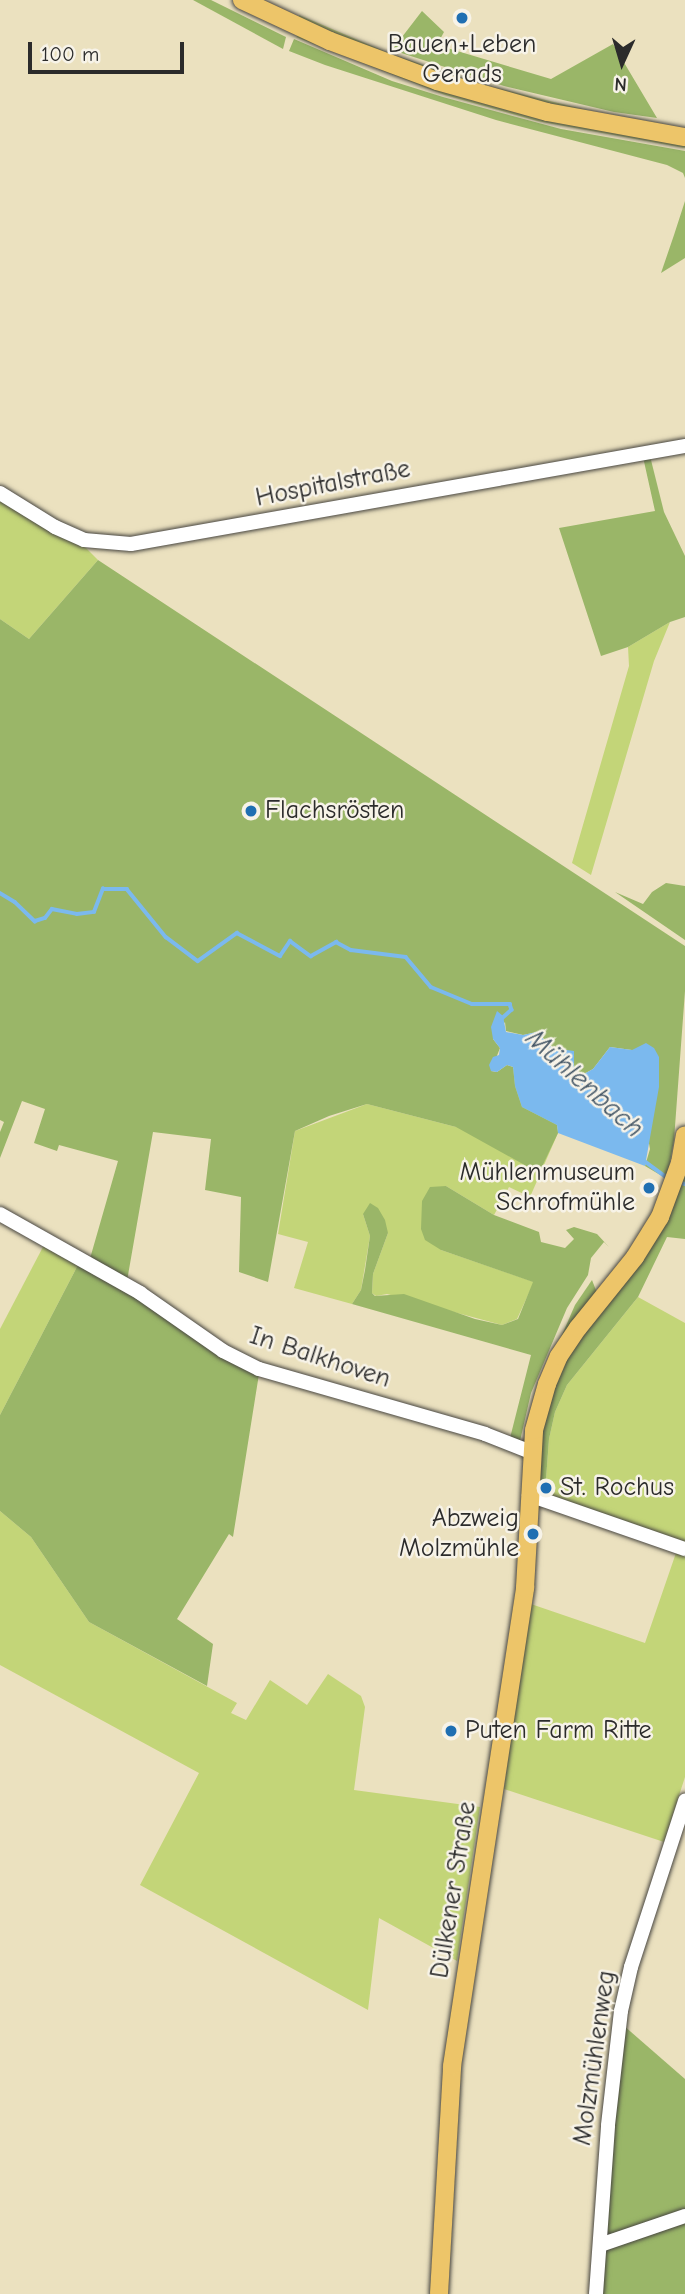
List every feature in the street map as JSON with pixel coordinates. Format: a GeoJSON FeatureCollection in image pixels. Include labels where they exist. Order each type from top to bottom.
{"type":"FeatureCollection","features":[{"type":"Feature","properties":{"kind":"main road"},"geometry":{"type":"LineString","coordinates":[[242,0],[330,41],[437,81],[547,112],[685,137]]}},
{"type":"Feature","properties":{"kind":"main road","name":"Dülkener Straße"},"geometry":{"type":"LineString","coordinates":[[439,2294],[452,2066],[524,1588],[531,1452],[547,1384],[559,1356],[635,1257],[660,1217],[680,1163],[685,1135]]}},
{"type":"Feature","properties":{"kind":"street","name":"Hospitalstraße"},"geometry":{"type":"LineString","coordinates":[[0,493],[55,527],[83,540],[131,544],[685,446]]}},
{"type":"Feature","properties":{"kind":"street","name":"In Balkhoven"},"geometry":{"type":"LineString","coordinates":[[0,1214],[140,1293],[223,1351],[258,1369],[485,1434],[531,1452]]}},
{"type":"Feature","properties":{"kind":"street"},"geometry":{"type":"LineString","coordinates":[[529,1495],[685,1549]]}},
{"type":"Feature","properties":{"kind":"street","name":"Molzmühlenweg"},"geometry":{"type":"LineString","coordinates":[[596,2294],[608,2125],[621,2011],[631,1968],[685,1801]]}},
{"type":"Feature","properties":{"kind":"street"},"geometry":{"type":"LineString","coordinates":[[600,2245],[685,2216]]}},
{"type":"Feature","properties":{"kind":"green space"},"geometry":{"type":"Polygon","coordinates":[[[193,0],[211,0],[286,37],[283,49],[193,0]]]}},
{"type":"Feature","properties":{"kind":"green space"},"geometry":{"type":"Polygon","coordinates":[[[422,11],[444,32],[437,45],[551,79],[613,44],[657,118],[614,112],[504,86],[392,50],[422,11]]]}},
{"type":"Feature","properties":{"kind":"green space"},"geometry":{"type":"Polygon","coordinates":[[[299,15],[391,54],[480,84],[611,116],[657,123],[656,126],[639,125],[467,85],[298,20],[299,15]]]}},
{"type":"Feature","properties":{"kind":"green space"},"geometry":{"type":"Polygon","coordinates":[[[300,34],[684,145],[685,148],[537,121],[445,95],[296,37],[300,34]]]}},
{"type":"Feature","properties":{"kind":"green space"},"geometry":{"type":"Polygon","coordinates":[[[294,39],[392,81],[443,97],[561,129],[685,151],[685,178],[683,173],[667,165],[496,120],[325,65],[289,51],[294,39]]]}},
{"type":"Feature","properties":{"kind":"green space"},"geometry":{"type":"Polygon","coordinates":[[[685,201],[685,258],[661,273],[674,235],[685,201]]]}},
{"type":"Feature","properties":{"kind":"green space"},"geometry":{"type":"Polygon","coordinates":[[[650,456],[664,512],[685,556],[685,617],[670,622],[628,647],[601,656],[559,528],[655,511],[643,457],[650,456]]]}},
{"type":"Feature","properties":{"kind":"green space"},"geometry":{"type":"Polygon","coordinates":[[[0,496],[86,548],[98,560],[29,639],[0,619],[0,496]]]}},
{"type":"Feature","properties":{"kind":"green space"},"geometry":{"type":"Polygon","coordinates":[[[98,560],[685,946],[685,991],[674,1140],[667,1179],[645,1166],[650,1149],[632,1050],[610,1047],[593,1069],[582,1075],[537,1032],[523,1035],[506,1031],[505,1022],[493,1039],[500,1048],[491,1071],[497,1072],[507,1065],[513,1067],[515,1086],[522,1107],[557,1125],[558,1133],[539,1173],[456,1127],[367,1104],[329,1116],[295,1131],[268,1282],[239,1272],[241,1197],[205,1190],[211,1139],[153,1132],[127,1281],[89,1262],[118,1161],[59,1145],[57,1151],[34,1143],[45,1109],[22,1101],[0,1158],[0,1132],[4,1122],[0,1120],[0,619],[29,639],[98,560]]]}},
{"type":"Feature","properties":{"kind":"green space"},"geometry":{"type":"Polygon","coordinates":[[[670,622],[654,661],[591,875],[572,863],[629,666],[628,647],[670,622]]]}},
{"type":"Feature","properties":{"kind":"green space"},"geometry":{"type":"Polygon","coordinates":[[[666,883],[685,886],[685,940],[615,892],[643,904],[652,892],[666,883]]]}},
{"type":"Feature","properties":{"kind":"green space"},"geometry":{"type":"Polygon","coordinates":[[[544,1038],[558,1133],[530,1197],[509,1187],[494,1215],[446,1186],[441,1250],[534,1282],[517,1319],[502,1325],[387,1294],[376,1296],[372,1293],[373,1274],[388,1233],[363,1214],[370,1236],[361,1290],[352,1304],[294,1288],[308,1242],[278,1234],[295,1131],[367,1104],[456,1127],[544,1038]]]}},
{"type":"Feature","properties":{"kind":"green space"},"geometry":{"type":"Polygon","coordinates":[[[685,1165],[685,1239],[667,1237],[638,1297],[567,1385],[555,1412],[549,1439],[545,1493],[538,1488],[537,1433],[556,1372],[685,1165]]]}},
{"type":"Feature","properties":{"kind":"green space"},"geometry":{"type":"Polygon","coordinates":[[[446,1186],[494,1215],[539,1232],[541,1242],[565,1248],[574,1239],[566,1230],[574,1227],[597,1234],[609,1247],[604,1242],[591,1258],[588,1275],[567,1308],[531,1393],[520,1441],[510,1438],[531,1355],[352,1304],[361,1290],[365,1270],[370,1236],[363,1214],[370,1203],[378,1208],[388,1233],[373,1274],[372,1293],[375,1296],[404,1294],[475,1319],[502,1325],[518,1319],[533,1282],[441,1250],[425,1240],[421,1229],[422,1201],[430,1187],[446,1186]]]}},
{"type":"Feature","properties":{"kind":"green space"},"geometry":{"type":"Polygon","coordinates":[[[44,1245],[79,1263],[0,1415],[0,1329],[44,1245]]]}},
{"type":"Feature","properties":{"kind":"green space"},"geometry":{"type":"Polygon","coordinates":[[[79,1263],[259,1374],[233,1537],[229,1534],[177,1619],[213,1644],[207,1686],[89,1622],[31,1537],[0,1511],[0,1415],[79,1263]]]}},
{"type":"Feature","properties":{"kind":"green space"},"geometry":{"type":"Polygon","coordinates":[[[592,1280],[597,1293],[555,1351],[575,1305],[592,1280]]]}},
{"type":"Feature","properties":{"kind":"green space"},"geometry":{"type":"Polygon","coordinates":[[[638,1297],[685,1323],[685,1545],[545,1493],[549,1439],[555,1412],[567,1385],[638,1297]]]}},
{"type":"Feature","properties":{"kind":"green space"},"geometry":{"type":"Polygon","coordinates":[[[0,1511],[31,1537],[89,1622],[237,1703],[231,1713],[246,1720],[270,1680],[307,1705],[328,1674],[361,1696],[365,1707],[354,1790],[480,1807],[457,1961],[379,1918],[368,2010],[140,1885],[199,1773],[0,1665],[0,1511]]]}},
{"type":"Feature","properties":{"kind":"green space"},"geometry":{"type":"Polygon","coordinates":[[[677,1550],[685,1553],[685,1777],[664,1842],[504,1789],[528,1603],[645,1643],[677,1550]]]}},
{"type":"Feature","properties":{"kind":"green space"},"geometry":{"type":"Polygon","coordinates":[[[623,2025],[685,2079],[685,2294],[598,2294],[623,2025]]]}},
{"type":"Feature","properties":{"kind":"water"},"geometry":{"type":"Polygon","coordinates":[[[497,1011],[503,1016],[506,1032],[523,1035],[537,1032],[552,1048],[574,1051],[574,1069],[582,1075],[593,1069],[610,1047],[632,1050],[646,1043],[654,1048],[659,1057],[659,1087],[645,1166],[558,1133],[557,1125],[522,1107],[515,1086],[513,1067],[507,1065],[497,1072],[491,1071],[489,1065],[493,1057],[499,1055],[500,1048],[493,1039],[491,1027],[497,1011]]]}},
{"type":"Feature","properties":{"kind":"waterway","name":"Mühlenbach"},"geometry":{"type":"LineString","coordinates":[[0,893],[15,902],[35,921],[45,918],[52,909],[77,914],[94,912],[103,889],[127,889],[166,937],[198,961],[237,933],[280,956],[290,941],[311,956],[336,942],[351,950],[406,957],[431,987],[472,1004],[510,1004],[512,1010],[501,1020]]}},
{"type":"Feature","properties":{"kind":"waterway","name":"Mühlenbach"},"geometry":{"type":"LineString","coordinates":[[643,1160],[666,1177]]}},
{"type":"Feature","properties":{"kind":"place","name":"Bauen+Leben Gerads"},"geometry":{"type":"Point","coordinates":[462,18]}},
{"type":"Feature","properties":{"kind":"place","name":"Flachsrösten"},"geometry":{"type":"Point","coordinates":[251,811]}},
{"type":"Feature","properties":{"kind":"place","name":"Mühlenmuseum Schrofmühle"},"geometry":{"type":"Point","coordinates":[649,1188]}},
{"type":"Feature","properties":{"kind":"place","name":"St. Rochus"},"geometry":{"type":"Point","coordinates":[546,1488]}},
{"type":"Feature","properties":{"kind":"place","name":"Abzweig Molzmühle"},"geometry":{"type":"Point","coordinates":[533,1534]}},
{"type":"Feature","properties":{"kind":"place","name":"Puten Farm Ritte"},"geometry":{"type":"Point","coordinates":[451,1731]}}]}
